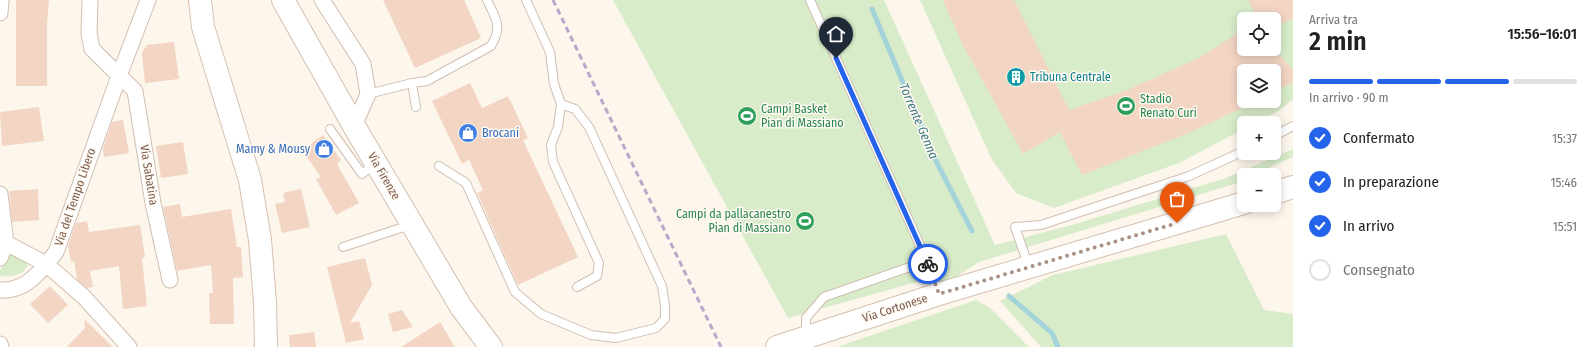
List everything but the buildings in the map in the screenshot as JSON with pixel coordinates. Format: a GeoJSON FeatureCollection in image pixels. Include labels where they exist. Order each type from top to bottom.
{"type":"FeatureCollection","features":[{"type":"Feature","properties":{"kind":"main road"},"geometry":{"type":"LineString","coordinates":[[200,0],[203,26],[250,180],[260,240],[265,302],[266,347]]}},
{"type":"Feature","properties":{"kind":"main road","name":"Via Firenze"},"geometry":{"type":"LineString","coordinates":[[283,0],[354,126],[377,162],[461,307],[491,347]]}},
{"type":"Feature","properties":{"kind":"main road"},"geometry":{"type":"LineString","coordinates":[[1281,191],[1293,187]]}},
{"type":"Feature","properties":{"kind":"main road","name":"Via Cortonese"},"geometry":{"type":"LineString","coordinates":[[777,347],[939,294],[1237,205]]}},
{"type":"Feature","properties":{"kind":"street"},"geometry":{"type":"LineString","coordinates":[[0,13],[1,0]]}},
{"type":"Feature","properties":{"kind":"street"},"geometry":{"type":"LineString","coordinates":[[90,0],[89,33],[92,49],[119,76]]}},
{"type":"Feature","properties":{"kind":"street","name":"Via del Tempo Libero"},"geometry":{"type":"LineString","coordinates":[[0,290],[16,288],[29,282],[56,252],[148,0]]}},
{"type":"Feature","properties":{"kind":"street"},"geometry":{"type":"LineString","coordinates":[[322,0],[363,64],[368,94],[354,126]]}},
{"type":"Feature","properties":{"kind":"street","name":"Via Sabatina"},"geometry":{"type":"LineString","coordinates":[[119,76],[135,91],[153,203],[170,280]]}},
{"type":"Feature","properties":{"kind":"street"},"geometry":{"type":"LineString","coordinates":[[0,194],[3,244],[0,258]]}},
{"type":"Feature","properties":{"kind":"street"},"geometry":{"type":"LineString","coordinates":[[3,244],[46,264],[84,297],[129,347]]}},
{"type":"Feature","properties":{"kind":"lane"},"geometry":{"type":"LineString","coordinates":[[368,94],[412,83],[427,81],[491,46],[497,35],[497,22],[487,0]]}},
{"type":"Feature","properties":{"kind":"lane"},"geometry":{"type":"LineString","coordinates":[[526,0],[550,52],[554,84],[561,104],[558,127],[551,145],[553,162],[599,263],[597,276],[577,287]]}},
{"type":"Feature","properties":{"kind":"lane"},"geometry":{"type":"LineString","coordinates":[[810,0],[927,261],[939,294]]}},
{"type":"Feature","properties":{"kind":"lane"},"geometry":{"type":"LineString","coordinates":[[412,83],[416,107]]}},
{"type":"Feature","properties":{"kind":"lane"},"geometry":{"type":"LineString","coordinates":[[439,166],[466,183],[515,292],[541,314],[591,335],[616,338],[656,328],[665,319],[665,305],[662,286],[589,127],[575,109],[561,104]]}},
{"type":"Feature","properties":{"kind":"lane"},"geometry":{"type":"LineString","coordinates":[[1281,132],[1293,126]]}},
{"type":"Feature","properties":{"kind":"lane"},"geometry":{"type":"LineString","coordinates":[[330,129],[362,174],[377,162]]}},
{"type":"Feature","properties":{"kind":"lane"},"geometry":{"type":"LineString","coordinates":[[1029,268],[1015,227],[1041,225],[1189,176],[1237,154]]}},
{"type":"Feature","properties":{"kind":"lane"},"geometry":{"type":"LineString","coordinates":[[343,247],[412,224]]}},
{"type":"Feature","properties":{"kind":"lane"},"geometry":{"type":"LineString","coordinates":[[806,337],[806,318],[824,297],[927,261]]}},
{"type":"Feature","properties":{"kind":"green space"},"geometry":{"type":"Polygon","coordinates":[[[613,0],[884,0],[995,245],[1072,225],[1226,178],[1237,173],[1237,183],[979,262],[942,286],[938,276],[788,318],[613,0]]]}},
{"type":"Feature","properties":{"kind":"green space","name":"Stadio Renato Curi"},"geometry":{"type":"Polygon","coordinates":[[[920,0],[1293,0],[1293,99],[1278,111],[1268,116],[1237,116],[1237,133],[1179,163],[1054,208],[1016,193],[991,158],[920,0]]]}},
{"type":"Feature","properties":{"kind":"green space"},"geometry":{"type":"Polygon","coordinates":[[[1293,149],[1293,157],[1270,167],[1249,168],[1268,160],[1281,160],[1281,154],[1293,149]]]}},
{"type":"Feature","properties":{"kind":"green space"},"geometry":{"type":"Polygon","coordinates":[[[1226,234],[1264,310],[1293,314],[1293,347],[1041,347],[1000,301],[1053,275],[1226,234]]]}},
{"type":"Feature","properties":{"kind":"green space"},"geometry":{"type":"Polygon","coordinates":[[[9,250],[28,264],[23,271],[17,275],[0,276],[0,271],[9,250]]]}},
{"type":"Feature","properties":{"kind":"green space"},"geometry":{"type":"Polygon","coordinates":[[[976,300],[990,308],[1029,347],[837,347],[976,300]]]}},
{"type":"Feature","properties":{"kind":"waterway","name":"Torrente Genna"},"geometry":{"type":"LineString","coordinates":[[872,9],[936,161],[972,231]]}},
{"type":"Feature","properties":{"kind":"waterway","name":"Torrente Genna"},"geometry":{"type":"LineString","coordinates":[[1009,296],[1052,333],[1058,347]]}},
{"type":"Feature","properties":{"kind":"railway"},"geometry":{"type":"LineString","coordinates":[[553,0],[721,347]]}},
{"type":"Feature","properties":{"kind":"way so far"},"geometry":{"type":"LineString","coordinates":[[928,264],[939,294],[1177,223]]}},
{"type":"Feature","properties":{"kind":"place","name":"Tribuna Centrale"},"geometry":{"type":"Point","coordinates":[1016,77]}},
{"type":"Feature","properties":{"kind":"place","name":"Stadio Renato Curi"},"geometry":{"type":"Point","coordinates":[1126,106]}},
{"type":"Feature","properties":{"kind":"place","name":"Campi Basket Pian di Massiano"},"geometry":{"type":"Point","coordinates":[747,116]}},
{"type":"Feature","properties":{"kind":"place","name":"Brocani"},"geometry":{"type":"Point","coordinates":[468,133]}},
{"type":"Feature","properties":{"kind":"place","name":"Mamy & Mousy"},"geometry":{"type":"Point","coordinates":[324,149]}},
{"type":"Feature","properties":{"kind":"place","name":"Campi da pallacanestro Pian di Massiano"},"geometry":{"type":"Point","coordinates":[805,221]}},
{"type":"Feature","properties":{"kind":"route"},"geometry":{"type":"LineString","coordinates":[[836,58],[928,264]]}}]}
